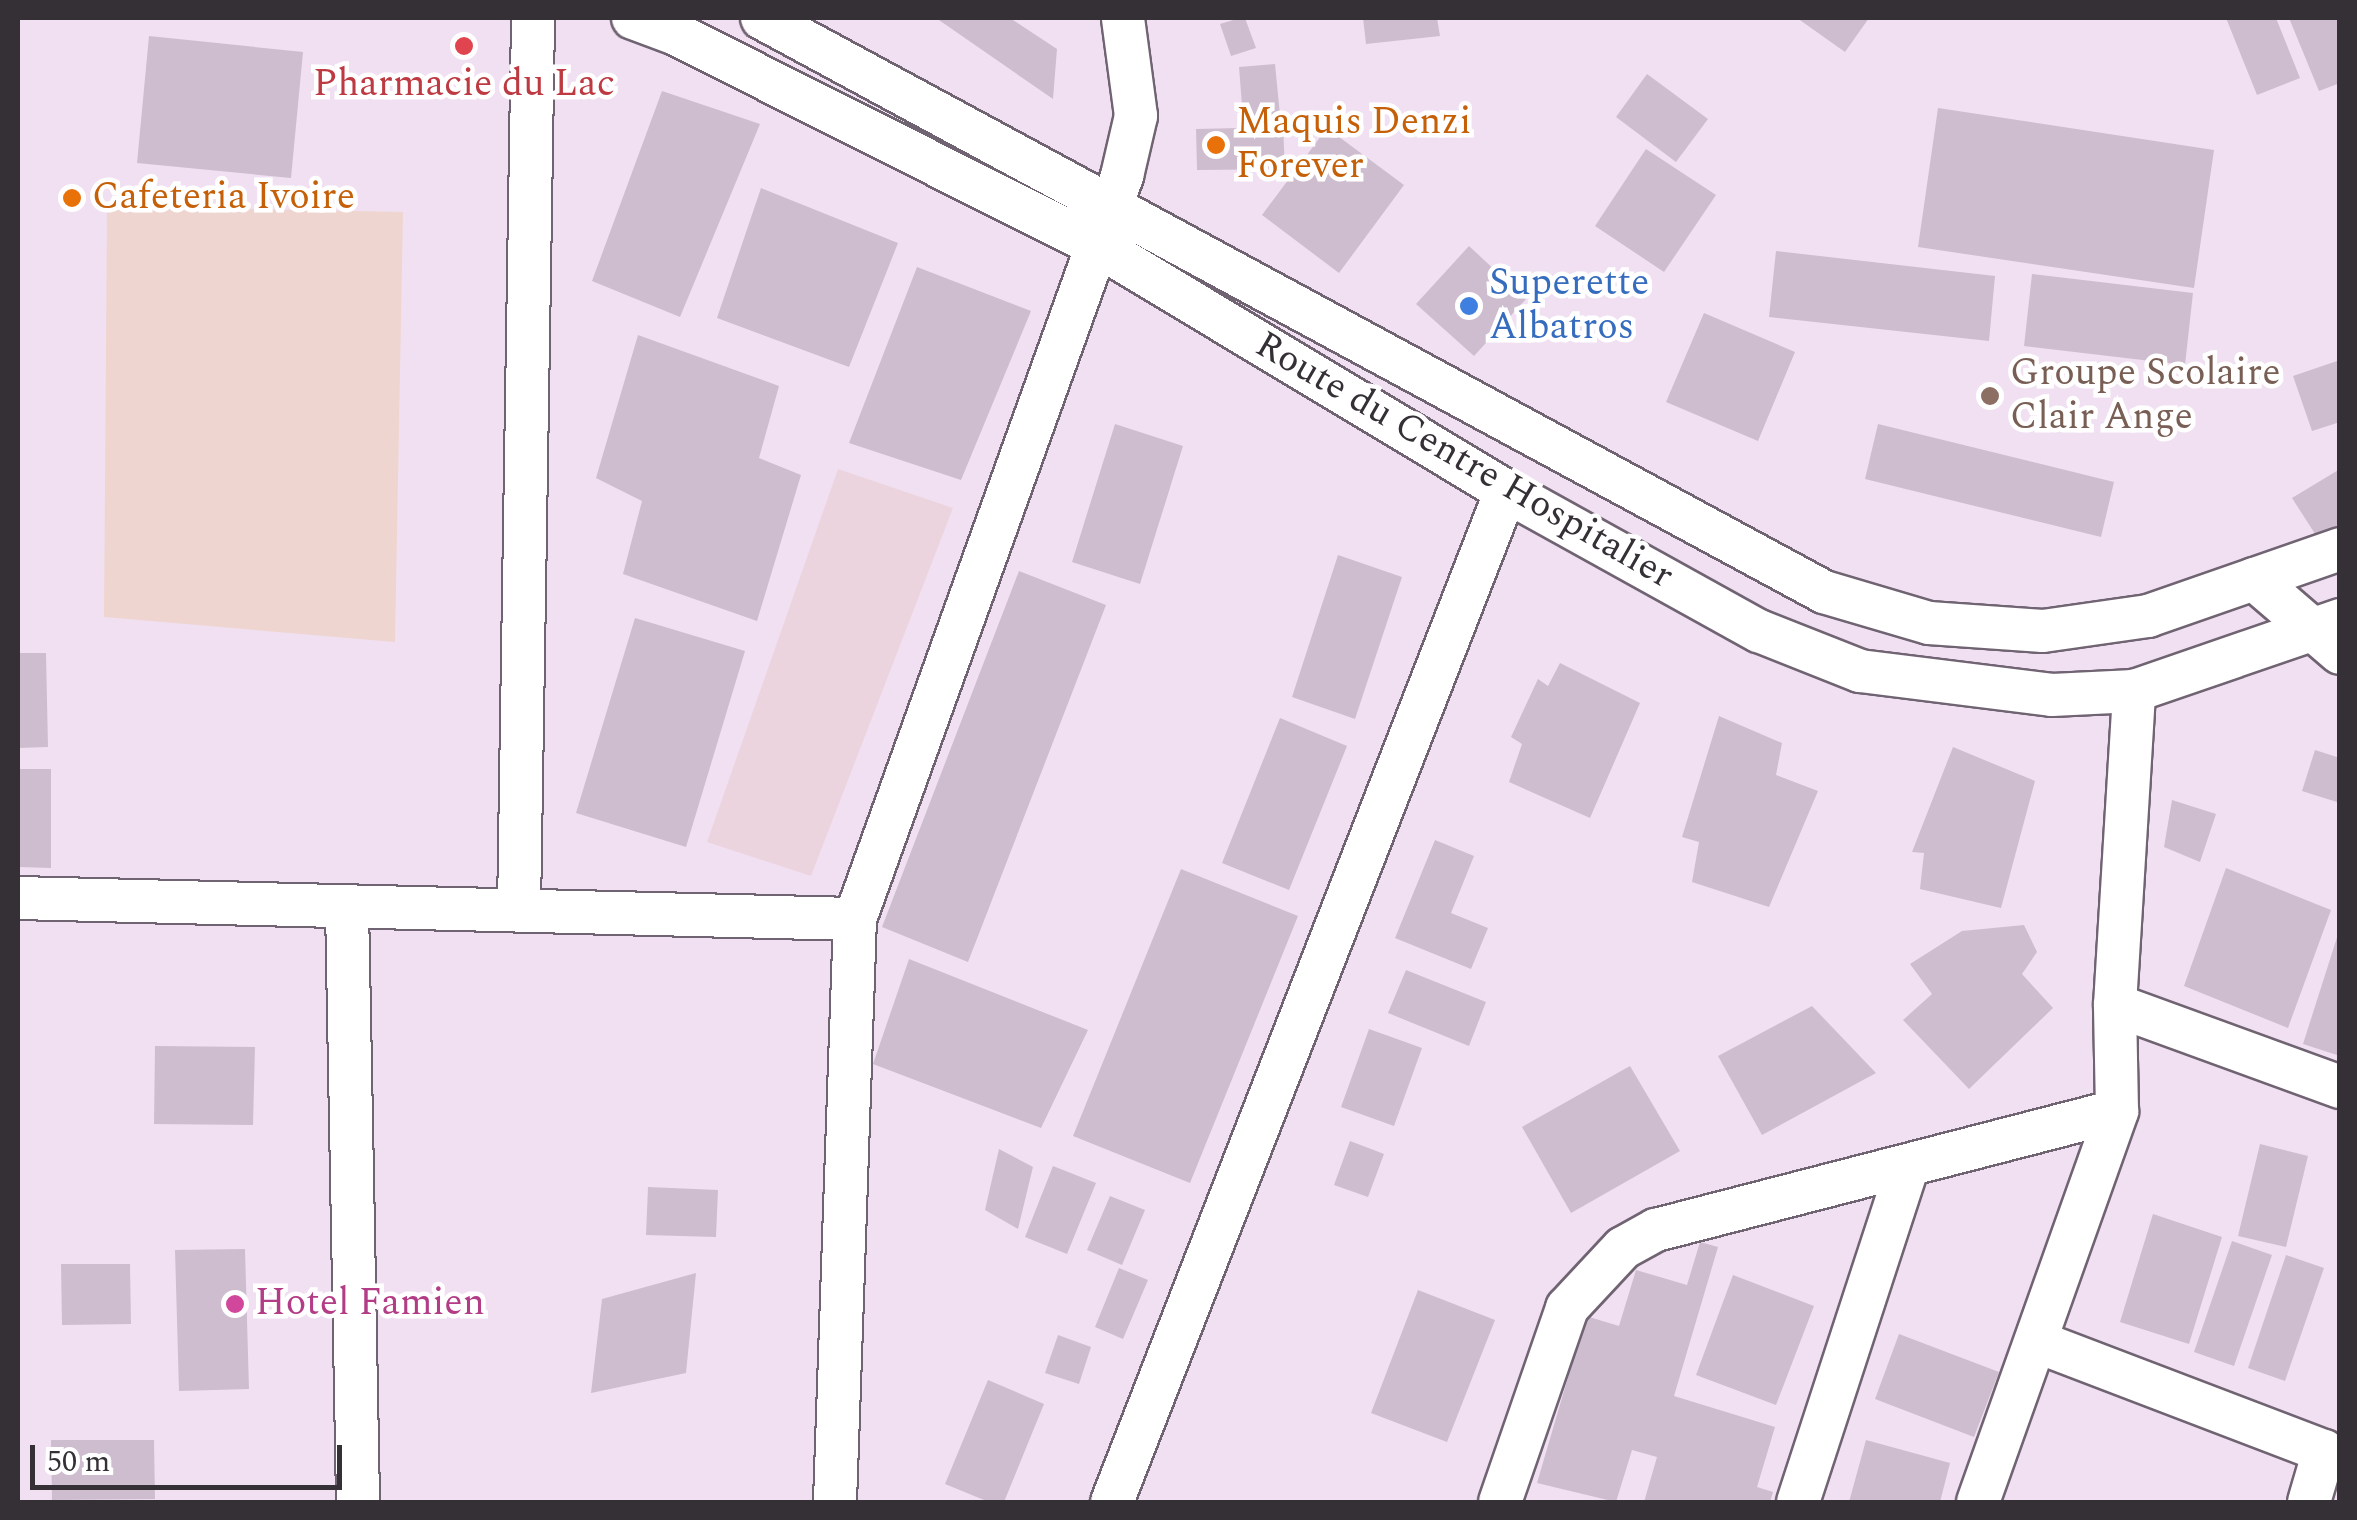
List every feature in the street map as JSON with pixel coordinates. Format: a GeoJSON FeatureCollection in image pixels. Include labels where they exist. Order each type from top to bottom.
{"type":"FeatureCollection","features":[{"type":"Feature","properties":{"kind":"street"},"geometry":{"type":"LineString","coordinates":[[519,910],[533,18]]}},
{"type":"Feature","properties":{"kind":"street","name":"Route du Centre Hospitalier"},"geometry":{"type":"LineString","coordinates":[[633,18],[1105,227],[1824,592],[1930,623],[2043,631],[2148,616],[2340,550]]}},
{"type":"Feature","properties":{"kind":"street","name":"Route du Centre Hospitalier"},"geometry":{"type":"LineString","coordinates":[[762,18],[1105,227],[1506,491],[1758,631],[1860,672],[2052,695],[2134,692],[2330,635]]}},
{"type":"Feature","properties":{"kind":"street"},"geometry":{"type":"LineString","coordinates":[[835,1502],[855,919],[1105,227],[1136,116],[1123,18]]}},
{"type":"Feature","properties":{"kind":"street"},"geometry":{"type":"LineString","coordinates":[[1112,1502],[1506,491]]}},
{"type":"Feature","properties":{"kind":"street"},"geometry":{"type":"LineString","coordinates":[[2254,578],[2330,635]]}},
{"type":"Feature","properties":{"kind":"street"},"geometry":{"type":"LineString","coordinates":[[1978,1502],[2038,1342],[2117,1110],[2114,1005],[2134,692]]}},
{"type":"Feature","properties":{"kind":"street"},"geometry":{"type":"LineString","coordinates":[[18,898],[855,919]]}},
{"type":"Feature","properties":{"kind":"street"},"geometry":{"type":"LineString","coordinates":[[348,906],[358,1502]]}},
{"type":"Feature","properties":{"kind":"street"},"geometry":{"type":"LineString","coordinates":[[2114,1005],[2340,1087]]}},
{"type":"Feature","properties":{"kind":"street"},"geometry":{"type":"LineString","coordinates":[[1500,1502],[1567,1308],[1623,1248],[1656,1230],[2117,1110]]}},
{"type":"Feature","properties":{"kind":"street"},"geometry":{"type":"LineString","coordinates":[[1798,1502],[1908,1165]]}},
{"type":"Feature","properties":{"kind":"street"},"geometry":{"type":"LineString","coordinates":[[2038,1342],[2332,1454],[2309,1502]]}},
{"type":"Feature","properties":{"kind":"shaded area"},"geometry":{"type":"Polygon","coordinates":[[[107,206],[403,212],[395,642],[104,617],[107,206]]]}},
{"type":"Feature","properties":{"kind":"shaded area"},"geometry":{"type":"Polygon","coordinates":[[[838,469],[953,508],[811,876],[707,842],[838,469]]]}},
{"type":"Feature","properties":{"kind":"building"},"geometry":{"type":"Polygon","coordinates":[[[936,18],[1010,18],[1057,49],[1053,99],[936,18]]]}},
{"type":"Feature","properties":{"kind":"building"},"geometry":{"type":"Polygon","coordinates":[[[1245,18],[1256,48],[1231,56],[1220,24],[1245,18]]]}},
{"type":"Feature","properties":{"kind":"building"},"geometry":{"type":"Polygon","coordinates":[[[1363,18],[1437,18],[1440,36],[1366,44],[1363,18]]]}},
{"type":"Feature","properties":{"kind":"building"},"geometry":{"type":"Polygon","coordinates":[[[1797,18],[1869,18],[1845,52],[1797,18]]]}},
{"type":"Feature","properties":{"kind":"building"},"geometry":{"type":"Polygon","coordinates":[[[2226,18],[2276,18],[2300,78],[2257,95],[2226,18]]]}},
{"type":"Feature","properties":{"kind":"building"},"geometry":{"type":"Polygon","coordinates":[[[2289,18],[2340,18],[2340,83],[2319,91],[2289,18]]]}},
{"type":"Feature","properties":{"kind":"building"},"geometry":{"type":"Polygon","coordinates":[[[149,36],[303,52],[291,178],[137,163],[149,36]]]}},
{"type":"Feature","properties":{"kind":"building"},"geometry":{"type":"Polygon","coordinates":[[[1275,64],[1280,115],[1243,118],[1239,67],[1275,64]]]}},
{"type":"Feature","properties":{"kind":"building"},"geometry":{"type":"Polygon","coordinates":[[[1647,74],[1708,119],[1676,162],[1616,117],[1647,74]]]}},
{"type":"Feature","properties":{"kind":"building"},"geometry":{"type":"Polygon","coordinates":[[[662,91],[760,124],[680,317],[592,281],[662,91]]]}},
{"type":"Feature","properties":{"kind":"building"},"geometry":{"type":"Polygon","coordinates":[[[1938,108],[2214,150],[2194,288],[1918,247],[1938,108]]]}},
{"type":"Feature","properties":{"kind":"building"},"geometry":{"type":"Polygon","coordinates":[[[1283,127],[1285,169],[1197,170],[1196,129],[1283,127]]]}},
{"type":"Feature","properties":{"kind":"building"},"geometry":{"type":"Polygon","coordinates":[[[1327,128],[1404,185],[1339,273],[1262,215],[1327,128]]]}},
{"type":"Feature","properties":{"kind":"building"},"geometry":{"type":"Polygon","coordinates":[[[1646,149],[1716,195],[1664,272],[1595,226],[1646,149]]]}},
{"type":"Feature","properties":{"kind":"building"},"geometry":{"type":"Polygon","coordinates":[[[761,188],[898,243],[849,367],[717,318],[761,188]]]}},
{"type":"Feature","properties":{"kind":"building"},"geometry":{"type":"Polygon","coordinates":[[[1469,246],[1526,299],[1474,356],[1416,304],[1469,246]]]}},
{"type":"Feature","properties":{"kind":"building"},"geometry":{"type":"Polygon","coordinates":[[[1776,251],[1995,276],[1989,341],[1769,317],[1776,251]]]}},
{"type":"Feature","properties":{"kind":"building"},"geometry":{"type":"Polygon","coordinates":[[[917,267],[1031,311],[961,480],[849,443],[917,267]]]}},
{"type":"Feature","properties":{"kind":"building"},"geometry":{"type":"Polygon","coordinates":[[[2032,274],[2193,293],[2185,365],[2024,346],[2032,274]]]}},
{"type":"Feature","properties":{"kind":"building"},"geometry":{"type":"Polygon","coordinates":[[[1704,313],[1795,352],[1758,441],[1666,402],[1704,313]]]}},
{"type":"Feature","properties":{"kind":"building"},"geometry":{"type":"Polygon","coordinates":[[[638,335],[779,386],[759,458],[801,475],[757,621],[623,574],[642,501],[596,478],[638,335]]]}},
{"type":"Feature","properties":{"kind":"building"},"geometry":{"type":"Polygon","coordinates":[[[2340,360],[2340,422],[2312,431],[2293,376],[2340,360]]]}},
{"type":"Feature","properties":{"kind":"building"},"geometry":{"type":"Polygon","coordinates":[[[1115,424],[1183,446],[1140,584],[1072,562],[1115,424]]]}},
{"type":"Feature","properties":{"kind":"building"},"geometry":{"type":"Polygon","coordinates":[[[1878,424],[2114,482],[2101,537],[1865,479],[1878,424]]]}},
{"type":"Feature","properties":{"kind":"building"},"geometry":{"type":"Polygon","coordinates":[[[2340,469],[2340,528],[2319,540],[2292,498],[2340,469]]]}},
{"type":"Feature","properties":{"kind":"building"},"geometry":{"type":"Polygon","coordinates":[[[1338,555],[1402,577],[1355,719],[1292,697],[1338,555]]]}},
{"type":"Feature","properties":{"kind":"building"},"geometry":{"type":"Polygon","coordinates":[[[1019,571],[1106,605],[968,962],[882,927],[1019,571]]]}},
{"type":"Feature","properties":{"kind":"building"},"geometry":{"type":"Polygon","coordinates":[[[635,618],[745,651],[686,847],[576,813],[635,618]]]}},
{"type":"Feature","properties":{"kind":"building"},"geometry":{"type":"Polygon","coordinates":[[[18,653],[46,653],[48,747],[18,748],[18,653]]]}},
{"type":"Feature","properties":{"kind":"building"},"geometry":{"type":"Polygon","coordinates":[[[1560,663],[1640,703],[1590,818],[1509,782],[1522,744],[1511,737],[1538,679],[1548,686],[1560,663]]]}},
{"type":"Feature","properties":{"kind":"building"},"geometry":{"type":"Polygon","coordinates":[[[1719,716],[1782,743],[1776,775],[1818,791],[1769,907],[1692,882],[1699,842],[1682,837],[1719,716]]]}},
{"type":"Feature","properties":{"kind":"building"},"geometry":{"type":"Polygon","coordinates":[[[1280,718],[1347,746],[1289,890],[1222,863],[1280,718]]]}},
{"type":"Feature","properties":{"kind":"building"},"geometry":{"type":"Polygon","coordinates":[[[1953,747],[2035,781],[2001,908],[1920,889],[1924,853],[1912,852],[1953,747]]]}},
{"type":"Feature","properties":{"kind":"building"},"geometry":{"type":"Polygon","coordinates":[[[2315,750],[2340,758],[2340,803],[2302,791],[2315,750]]]}},
{"type":"Feature","properties":{"kind":"building"},"geometry":{"type":"Polygon","coordinates":[[[18,769],[51,769],[51,868],[18,867],[18,769]]]}},
{"type":"Feature","properties":{"kind":"building"},"geometry":{"type":"Polygon","coordinates":[[[2172,800],[2216,814],[2200,862],[2164,847],[2172,800]]]}},
{"type":"Feature","properties":{"kind":"building"},"geometry":{"type":"Polygon","coordinates":[[[1435,840],[1474,856],[1451,913],[1488,928],[1471,969],[1395,938],[1435,840]]]}},
{"type":"Feature","properties":{"kind":"building"},"geometry":{"type":"Polygon","coordinates":[[[2226,868],[2331,910],[2288,1028],[2184,986],[2226,868]]]}},
{"type":"Feature","properties":{"kind":"building"},"geometry":{"type":"Polygon","coordinates":[[[1181,869],[1298,916],[1190,1183],[1073,1136],[1181,869]]]}},
{"type":"Feature","properties":{"kind":"building"},"geometry":{"type":"Polygon","coordinates":[[[2024,925],[2037,952],[2022,974],[2053,1008],[1969,1089],[1903,1020],[1932,994],[1910,964],[1962,931],[2024,925]]]}},
{"type":"Feature","properties":{"kind":"building"},"geometry":{"type":"Polygon","coordinates":[[[2340,928],[2340,1056],[2303,1044],[2340,928]]]}},
{"type":"Feature","properties":{"kind":"building"},"geometry":{"type":"Polygon","coordinates":[[[909,959],[1088,1030],[1041,1128],[873,1064],[909,959]]]}},
{"type":"Feature","properties":{"kind":"building"},"geometry":{"type":"Polygon","coordinates":[[[1406,970],[1486,1002],[1469,1046],[1388,1013],[1406,970]]]}},
{"type":"Feature","properties":{"kind":"building"},"geometry":{"type":"Polygon","coordinates":[[[1812,1006],[1876,1073],[1762,1135],[1718,1056],[1812,1006]]]}},
{"type":"Feature","properties":{"kind":"building"},"geometry":{"type":"Polygon","coordinates":[[[1369,1029],[1422,1048],[1394,1126],[1341,1107],[1369,1029]]]}},
{"type":"Feature","properties":{"kind":"building"},"geometry":{"type":"Polygon","coordinates":[[[155,1046],[255,1047],[253,1125],[154,1124],[155,1046]]]}},
{"type":"Feature","properties":{"kind":"building"},"geometry":{"type":"Polygon","coordinates":[[[1630,1066],[1680,1151],[1571,1213],[1522,1127],[1630,1066]]]}},
{"type":"Feature","properties":{"kind":"building"},"geometry":{"type":"Polygon","coordinates":[[[1350,1141],[1384,1154],[1368,1197],[1334,1185],[1350,1141]]]}},
{"type":"Feature","properties":{"kind":"building"},"geometry":{"type":"Polygon","coordinates":[[[2260,1144],[2308,1156],[2286,1247],[2238,1236],[2260,1144]]]}},
{"type":"Feature","properties":{"kind":"building"},"geometry":{"type":"Polygon","coordinates":[[[999,1149],[1033,1167],[1018,1229],[985,1210],[999,1149]]]}},
{"type":"Feature","properties":{"kind":"building"},"geometry":{"type":"Polygon","coordinates":[[[1053,1166],[1096,1183],[1067,1254],[1025,1237],[1053,1166]]]}},
{"type":"Feature","properties":{"kind":"building"},"geometry":{"type":"Polygon","coordinates":[[[648,1187],[718,1190],[716,1237],[646,1235],[648,1187]]]}},
{"type":"Feature","properties":{"kind":"building"},"geometry":{"type":"Polygon","coordinates":[[[1110,1196],[1145,1210],[1122,1265],[1087,1250],[1110,1196]]]}},
{"type":"Feature","properties":{"kind":"building"},"geometry":{"type":"Polygon","coordinates":[[[2153,1214],[2222,1237],[2189,1344],[2120,1322],[2153,1214]]]}},
{"type":"Feature","properties":{"kind":"building"},"geometry":{"type":"Polygon","coordinates":[[[2232,1241],[2272,1255],[2234,1366],[2194,1352],[2232,1241]]]}},
{"type":"Feature","properties":{"kind":"building"},"geometry":{"type":"Polygon","coordinates":[[[1700,1242],[1718,1247],[1674,1396],[1775,1427],[1757,1487],[1773,1492],[1770,1502],[1644,1502],[1657,1457],[1632,1450],[1616,1502],[1537,1483],[1586,1316],[1619,1326],[1636,1270],[1687,1285],[1700,1242]]]}},
{"type":"Feature","properties":{"kind":"building"},"geometry":{"type":"Polygon","coordinates":[[[245,1249],[249,1389],[179,1391],[175,1250],[245,1249]]]}},
{"type":"Feature","properties":{"kind":"building"},"geometry":{"type":"Polygon","coordinates":[[[2286,1255],[2324,1268],[2285,1381],[2248,1368],[2286,1255]]]}},
{"type":"Feature","properties":{"kind":"building"},"geometry":{"type":"Polygon","coordinates":[[[61,1264],[130,1264],[131,1324],[62,1325],[61,1264]]]}},
{"type":"Feature","properties":{"kind":"building"},"geometry":{"type":"Polygon","coordinates":[[[1119,1268],[1148,1280],[1123,1339],[1095,1327],[1119,1268]]]}},
{"type":"Feature","properties":{"kind":"building"},"geometry":{"type":"Polygon","coordinates":[[[696,1273],[686,1373],[591,1393],[602,1299],[696,1273]]]}},
{"type":"Feature","properties":{"kind":"building"},"geometry":{"type":"Polygon","coordinates":[[[1733,1275],[1814,1306],[1776,1405],[1696,1375],[1733,1275]]]}},
{"type":"Feature","properties":{"kind":"building"},"geometry":{"type":"Polygon","coordinates":[[[1418,1290],[1495,1320],[1447,1442],[1371,1413],[1418,1290]]]}},
{"type":"Feature","properties":{"kind":"building"},"geometry":{"type":"Polygon","coordinates":[[[1899,1334],[1999,1372],[1974,1437],[1875,1399],[1899,1334]]]}},
{"type":"Feature","properties":{"kind":"building"},"geometry":{"type":"Polygon","coordinates":[[[1058,1335],[1091,1347],[1079,1384],[1045,1373],[1058,1335]]]}},
{"type":"Feature","properties":{"kind":"building"},"geometry":{"type":"Polygon","coordinates":[[[988,1380],[1044,1404],[1004,1502],[989,1502],[945,1484],[988,1380]]]}},
{"type":"Feature","properties":{"kind":"building"},"geometry":{"type":"Polygon","coordinates":[[[51,1440],[154,1440],[155,1499],[52,1500],[51,1440]]]}},
{"type":"Feature","properties":{"kind":"building"},"geometry":{"type":"Polygon","coordinates":[[[1866,1440],[1950,1463],[1940,1502],[1849,1502],[1866,1440]]]}},
{"type":"Feature","properties":{"kind":"place","name":"Pharmacie du Lac"},"geometry":{"type":"Point","coordinates":[464,46]}},
{"type":"Feature","properties":{"kind":"place","name":"Maquis Denzi Forever"},"geometry":{"type":"Point","coordinates":[1216,145]}},
{"type":"Feature","properties":{"kind":"place","name":"Cafeteria Ivoire"},"geometry":{"type":"Point","coordinates":[72,198]}},
{"type":"Feature","properties":{"kind":"place","name":"Superette Albatros"},"geometry":{"type":"Point","coordinates":[1469,306]}},
{"type":"Feature","properties":{"kind":"place","name":"Groupe Scolaire Clair Ange"},"geometry":{"type":"Point","coordinates":[1990,396]}},
{"type":"Feature","properties":{"kind":"place","name":"Hotel Famien"},"geometry":{"type":"Point","coordinates":[235,1304]}}]}
